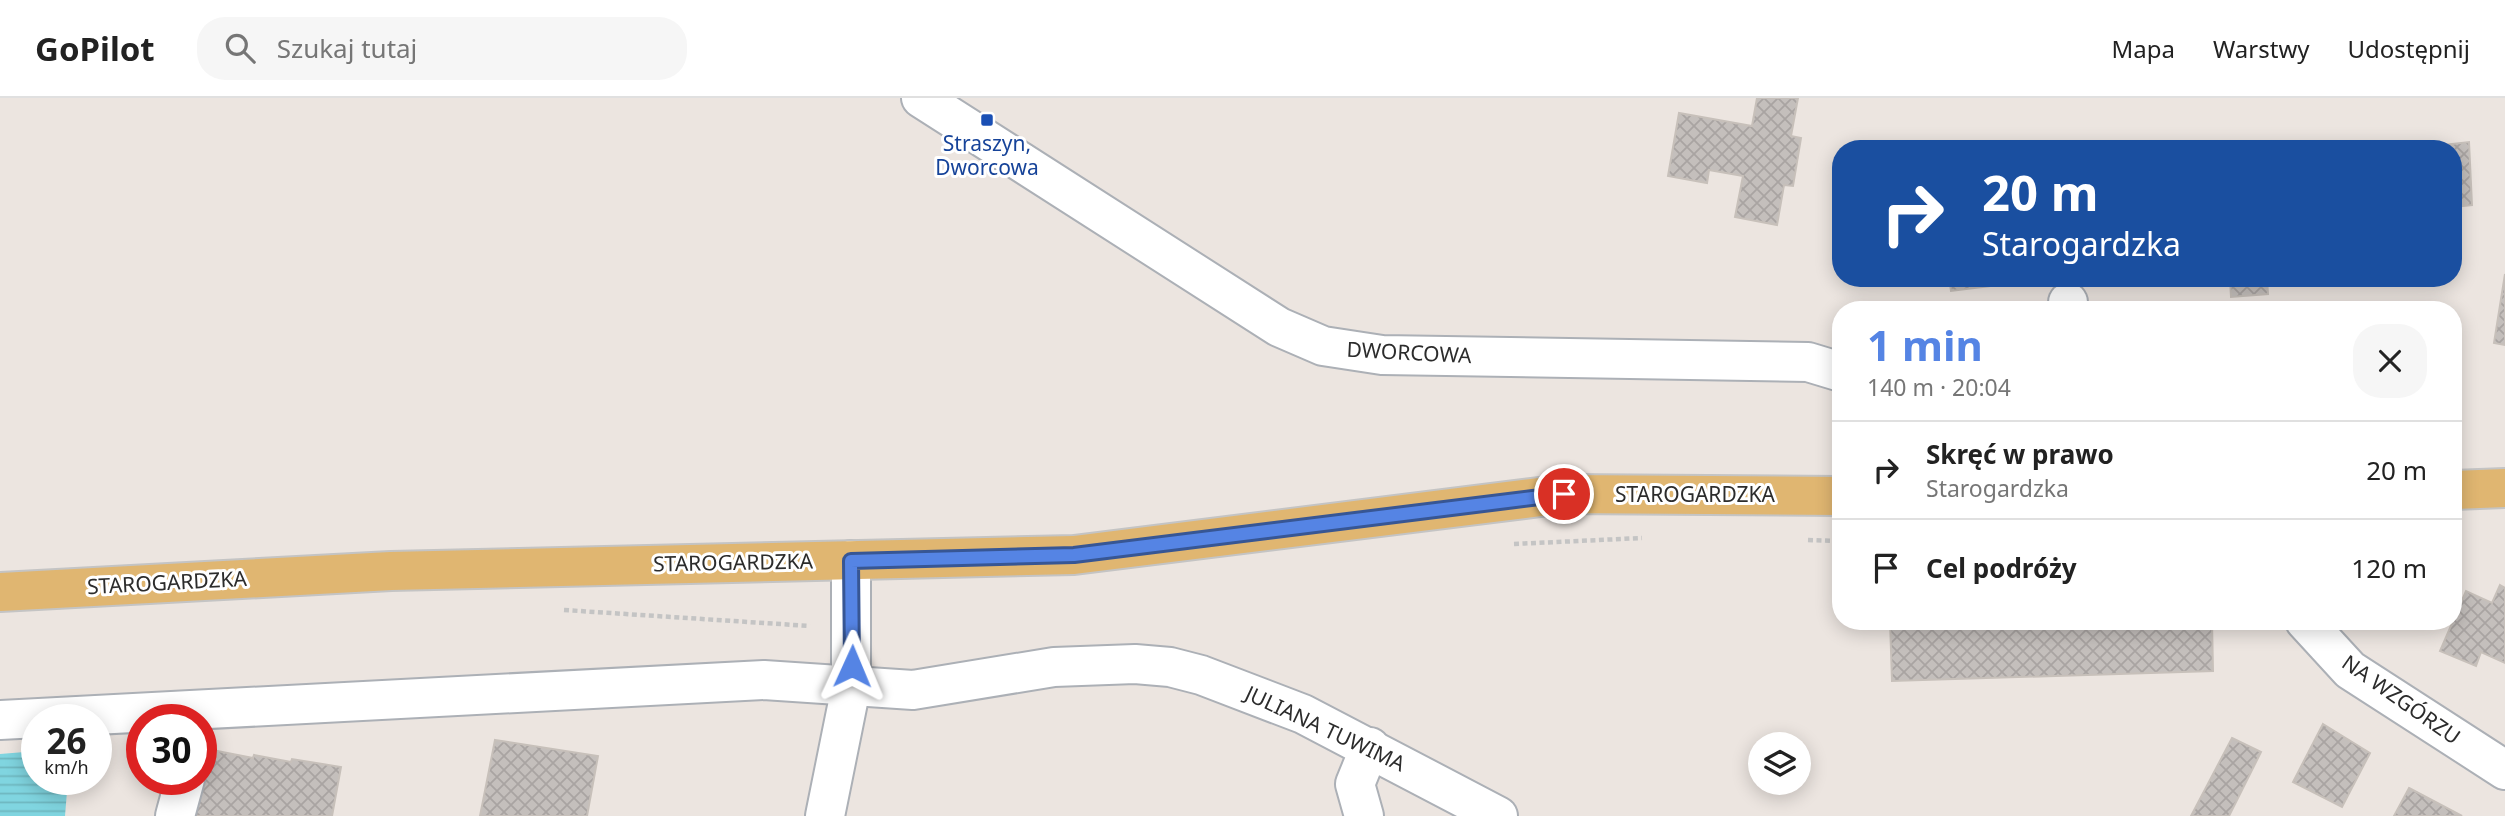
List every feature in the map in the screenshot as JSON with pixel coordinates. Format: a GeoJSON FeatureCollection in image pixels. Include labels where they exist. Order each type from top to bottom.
{"type":"FeatureCollection","features":[{"type":"Feature","properties":{"kind":"main road"},"geometry":{"type":"LineString","coordinates":[[2462,490],[2505,488]]}},
{"type":"Feature","properties":{"kind":"main road","name":"STAROGARDZKA"},"geometry":{"type":"LineString","coordinates":[[0,592],[391,571],[1074,555],[1564,494],[1832,496]]}},
{"type":"Feature","properties":{"kind":"street","name":"DWORCOWA"},"geometry":{"type":"LineString","coordinates":[[921,98],[1219,292],[1279,327],[1323,346],[1382,355],[1808,362],[1832,369]]}},
{"type":"Feature","properties":{"kind":"street"},"geometry":{"type":"LineString","coordinates":[[825,816],[851,687],[851,561]]}},
{"type":"Feature","properties":{"kind":"street","name":"NA WZGÓRZU"},"geometry":{"type":"LineString","coordinates":[[2313,630],[2350,670],[2505,770]]}},
{"type":"Feature","properties":{"kind":"street","name":"JULIANA TUWIMA"},"geometry":{"type":"LineString","coordinates":[[217,712],[764,680],[913,690],[1055,667],[1097,664],[1170,667],[1239,688],[1370,747],[1498,816]]}},
{"type":"Feature","properties":{"kind":"street","name":"JULIANA TUWIMA"},"geometry":{"type":"LineString","coordinates":[[0,720],[126,716]]}},
{"type":"Feature","properties":{"kind":"street"},"geometry":{"type":"LineString","coordinates":[[1364,816],[1355,785],[1370,747]]}},
{"type":"Feature","properties":{"kind":"street"},"geometry":{"type":"LineString","coordinates":[[175,816],[181,795]]}},
{"type":"Feature","properties":{"kind":"path"},"geometry":{"type":"LineString","coordinates":[[1534,542],[1653,538]]}},
{"type":"Feature","properties":{"kind":"path"},"geometry":{"type":"LineString","coordinates":[[1801,539],[1832,541]]}},
{"type":"Feature","properties":{"kind":"path"},"geometry":{"type":"LineString","coordinates":[[554,610],[822,626]]}},
{"type":"Feature","properties":{"kind":"water"},"geometry":{"type":"Polygon","coordinates":[[[21,752],[21,795],[67,795],[65,816],[0,816],[0,754],[21,752]]]}},
{"type":"Feature","properties":{"kind":"building"},"geometry":{"type":"Polygon","coordinates":[[[1757,98],[1798,98],[1791,136],[1801,138],[1793,186],[1784,185],[1777,225],[1735,217],[1743,176],[1709,170],[1707,183],[1668,176],[1679,113],[1752,126],[1757,98]]]}},
{"type":"Feature","properties":{"kind":"building"},"geometry":{"type":"Polygon","coordinates":[[[2469,142],[2472,205],[2462,206],[2462,143],[2469,142]]]}},
{"type":"Feature","properties":{"kind":"building"},"geometry":{"type":"Polygon","coordinates":[[[2505,274],[2505,345],[2494,343],[2505,274]]]}},
{"type":"Feature","properties":{"kind":"building"},"geometry":{"type":"Polygon","coordinates":[[[1950,287],[1984,287],[1951,291],[1950,287]]]}},
{"type":"Feature","properties":{"kind":"building"},"geometry":{"type":"Polygon","coordinates":[[[2230,287],[2268,287],[2268,294],[2231,297],[2230,287]]]}},
{"type":"Feature","properties":{"kind":"building"},"geometry":{"type":"Polygon","coordinates":[[[2500,585],[2505,588],[2505,663],[2481,652],[2476,666],[2440,651],[2449,630],[2462,630],[2462,600],[2466,591],[2492,603],[2500,585]]]}},
{"type":"Feature","properties":{"kind":"building"},"geometry":{"type":"Polygon","coordinates":[[[1890,630],[2212,630],[2213,671],[1892,681],[1890,630]]]}},
{"type":"Feature","properties":{"kind":"building"},"geometry":{"type":"Polygon","coordinates":[[[2323,724],[2370,753],[2342,807],[2293,782],[2323,724]]]}},
{"type":"Feature","properties":{"kind":"building"},"geometry":{"type":"Polygon","coordinates":[[[2232,738],[2261,752],[2229,816],[2191,816],[2232,738]]]}},
{"type":"Feature","properties":{"kind":"building"},"geometry":{"type":"Polygon","coordinates":[[[495,740],[598,756],[587,816],[480,816],[495,740]]]}},
{"type":"Feature","properties":{"kind":"building"},"geometry":{"type":"Polygon","coordinates":[[[217,751],[253,758],[254,755],[341,767],[332,816],[181,816],[192,795],[217,795],[217,751]]]}},
{"type":"Feature","properties":{"kind":"building"},"geometry":{"type":"Polygon","coordinates":[[[2409,788],[2462,816],[2394,816],[2409,788]]]}},
{"type":"Feature","properties":{"kind":"place","name":"Straszyn, Dworcowa"},"geometry":{"type":"Point","coordinates":[987,120]}},
{"type":"Feature","properties":{"kind":"route"},"geometry":{"type":"LineString","coordinates":[[852,666],[851,561],[1074,555],[1564,494]]}}]}
